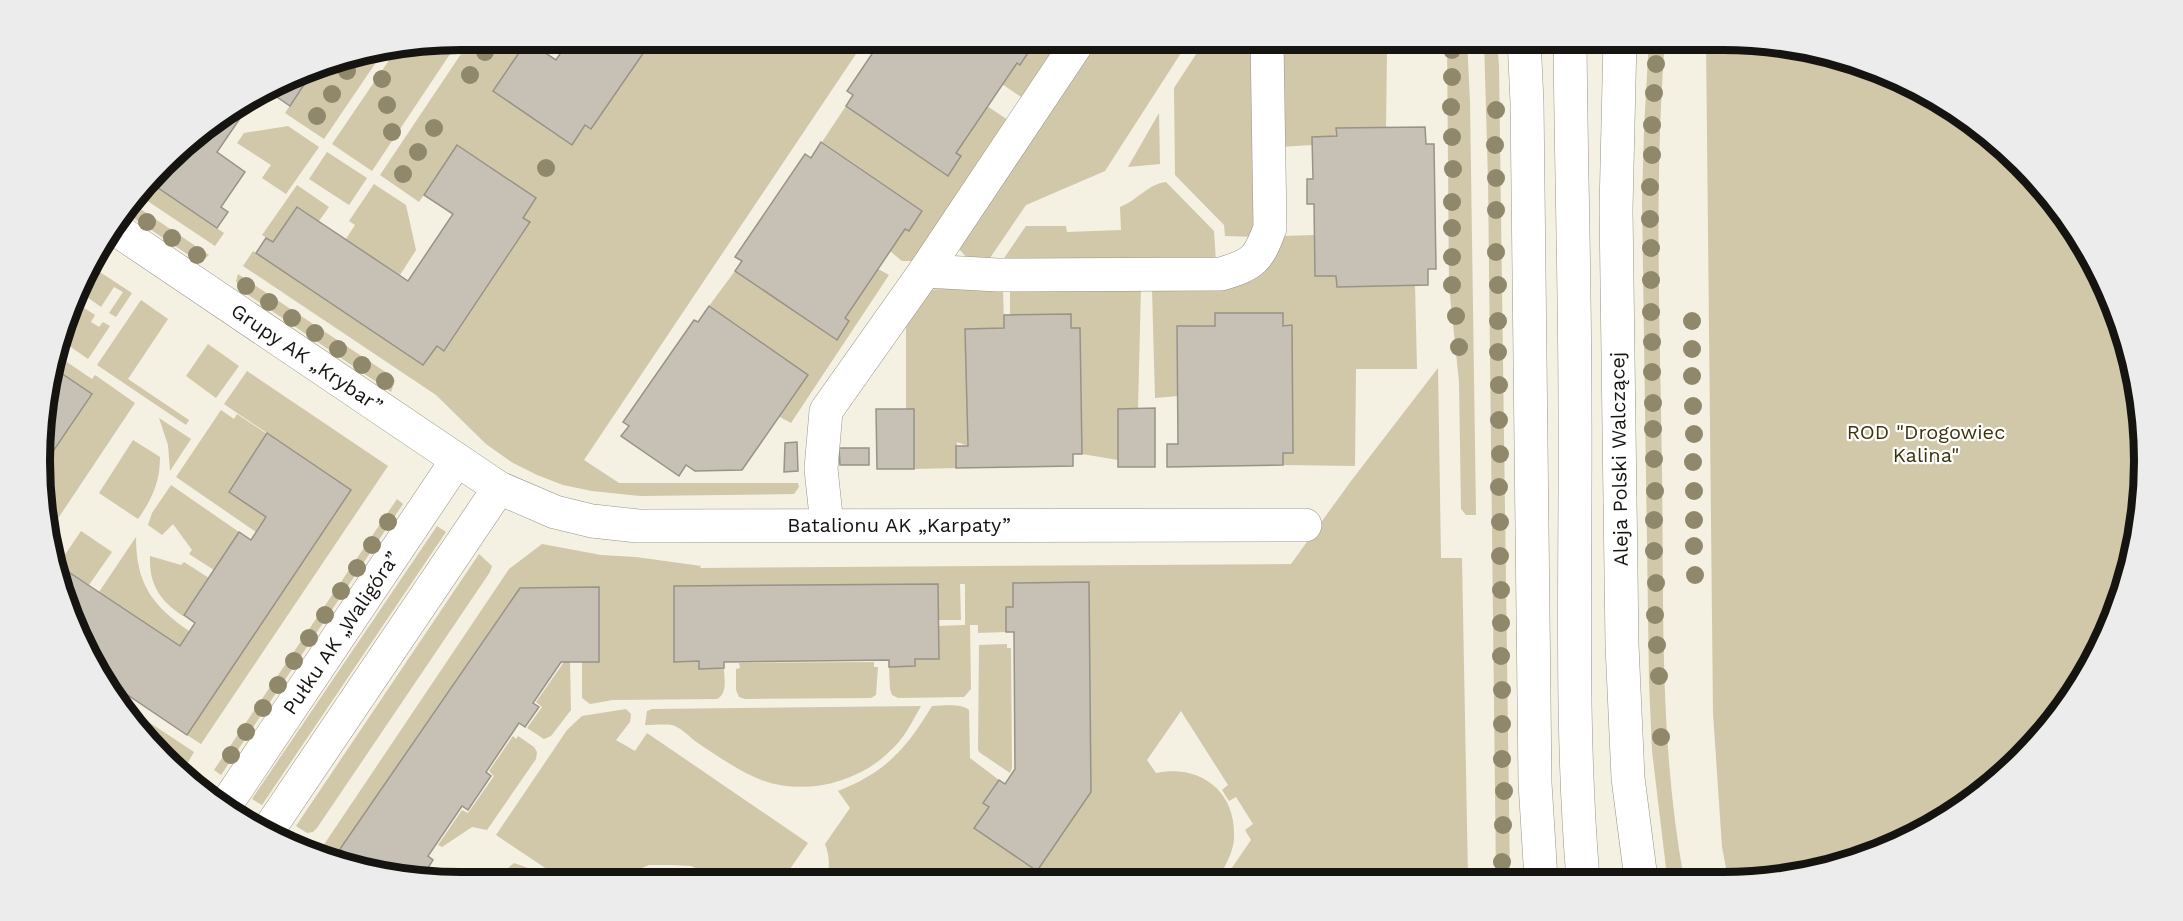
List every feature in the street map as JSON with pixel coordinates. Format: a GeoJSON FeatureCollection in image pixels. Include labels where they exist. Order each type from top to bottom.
{"type":"FeatureCollection","features":[{"type":"Feature","properties":{"kind":"street"},"geometry":{"type":"LineString","coordinates":[[827,525],[822,469],[826,411],[925,271],[1073,50]]}},
{"type":"Feature","properties":{"kind":"street"},"geometry":{"type":"LineString","coordinates":[[925,271],[998,275],[1221,274],[1245,267],[1261,252],[1270,228],[1267,50]]}},
{"type":"Feature","properties":{"kind":"street"},"geometry":{"type":"LineString","coordinates":[[1525,50],[1535,783],[1541,872]]}},
{"type":"Feature","properties":{"kind":"street"},"geometry":{"type":"LineString","coordinates":[[1570,50],[1576,699],[1583,872]]}},
{"type":"Feature","properties":{"kind":"street","name":"Aleja Polski Walczącej"},"geometry":{"type":"LineString","coordinates":[[1620,50],[1616,209],[1622,645],[1628,778],[1640,872]]}},
{"type":"Feature","properties":{"kind":"street","name":"Grupy AK „Krybar”"},"geometry":{"type":"LineString","coordinates":[[119,232],[499,488]]}},
{"type":"Feature","properties":{"kind":"street","name":"Pułku AK „Waligóra”"},"geometry":{"type":"LineString","coordinates":[[229,800],[457,460]]}},
{"type":"Feature","properties":{"kind":"street"},"geometry":{"type":"LineString","coordinates":[[272,825],[499,488]]}},
{"type":"Feature","properties":{"kind":"street","name":"Batalionu AK „Karpaty”"},"geometry":{"type":"LineString","coordinates":[[499,488],[555,512],[592,521],[638,526],[1305,525]]}},
{"type":"Feature","properties":{"kind":"green space"},"geometry":{"type":"Polygon","coordinates":[[[453,50],[372,171],[332,144],[392,55],[453,50]]]}},
{"type":"Feature","properties":{"kind":"green space"},"geometry":{"type":"Polygon","coordinates":[[[464,50],[521,50],[493,91],[572,144],[585,125],[591,129],[645,50],[859,50],[584,460],[619,483],[798,483],[799,487],[794,494],[640,496],[592,491],[563,485],[537,475],[513,463],[486,444],[436,395],[243,266],[253,251],[423,365],[437,346],[445,351],[530,223],[523,218],[536,198],[457,146],[419,202],[380,175],[464,50]]]}},
{"type":"Feature","properties":{"kind":"green space"},"geometry":{"type":"Polygon","coordinates":[[[1030,50],[1055,50],[1021,97],[1002,84],[1017,63],[1020,65],[1030,50]]]}},
{"type":"Feature","properties":{"kind":"green space"},"geometry":{"type":"Polygon","coordinates":[[[1088,50],[1183,50],[1105,171],[1026,205],[990,258],[985,260],[967,258],[960,250],[960,240],[1088,50]]]}},
{"type":"Feature","properties":{"kind":"green space"},"geometry":{"type":"Polygon","coordinates":[[[1199,50],[1254,50],[1256,237],[1225,236],[1224,225],[1175,175],[1174,88],[1199,50]]]}},
{"type":"Feature","properties":{"kind":"green space"},"geometry":{"type":"Polygon","coordinates":[[[1279,50],[1387,51],[1386,128],[1337,128],[1337,136],[1312,137],[1312,145],[1279,147],[1279,50]]]}},
{"type":"Feature","properties":{"kind":"green space"},"geometry":{"type":"Polygon","coordinates":[[[1447,50],[1468,50],[1476,515],[1466,515],[1461,509],[1459,382],[1449,286],[1447,50]]]}},
{"type":"Feature","properties":{"kind":"green space"},"geometry":{"type":"Polygon","coordinates":[[[1484,50],[1498,50],[1510,872],[1496,872],[1488,181],[1484,50]]]}},
{"type":"Feature","properties":{"kind":"green space"},"geometry":{"type":"Polygon","coordinates":[[[1648,50],[1664,50],[1660,147],[1659,255],[1664,675],[1670,777],[1683,872],[1667,872],[1652,751],[1642,201],[1648,50]]]}},
{"type":"Feature","properties":{"kind":"green space","name":"ROD \"Drogowiec Kalina\""},"geometry":{"type":"Polygon","coordinates":[[[1706,50],[1749,50],[1803,57],[1855,71],[1904,92],[1973,134],[2032,190],[2049,210],[2078,255],[2112,328],[2126,380],[2130,407],[2134,460],[2133,487],[2126,541],[2112,593],[2091,642],[2064,689],[2032,731],[1993,770],[1951,802],[1904,829],[1855,850],[1803,864],[1727,872],[1722,847],[1713,713],[1706,50]]]}},
{"type":"Feature","properties":{"kind":"green space"},"geometry":{"type":"Polygon","coordinates":[[[380,57],[324,139],[285,113],[308,79],[328,71],[380,57]]]}},
{"type":"Feature","properties":{"kind":"green space"},"geometry":{"type":"Polygon","coordinates":[[[846,106],[948,176],[960,156],[956,153],[987,106],[1008,120],[913,261],[902,261],[890,251],[905,229],[909,230],[922,210],[822,142],[846,106]]]}},
{"type":"Feature","properties":{"kind":"green space"},"geometry":{"type":"Polygon","coordinates":[[[1159,113],[1160,164],[1128,167],[1159,113]]]}},
{"type":"Feature","properties":{"kind":"green space"},"geometry":{"type":"Polygon","coordinates":[[[288,126],[319,147],[286,194],[262,178],[271,165],[237,143],[244,133],[288,126]]]}},
{"type":"Feature","properties":{"kind":"green space"},"geometry":{"type":"Polygon","coordinates":[[[327,152],[367,178],[349,205],[309,179],[327,152]]]}},
{"type":"Feature","properties":{"kind":"green space"},"geometry":{"type":"Polygon","coordinates":[[[1166,182],[1214,231],[1216,262],[1000,264],[1026,226],[1066,226],[1067,232],[1121,230],[1120,207],[1148,189],[1166,182]]]}},
{"type":"Feature","properties":{"kind":"green space"},"geometry":{"type":"Polygon","coordinates":[[[374,184],[406,205],[416,250],[400,275],[346,239],[355,225],[349,221],[374,184]]]}},
{"type":"Feature","properties":{"kind":"green space"},"geometry":{"type":"Polygon","coordinates":[[[297,185],[329,207],[319,221],[297,207],[273,242],[262,235],[297,185]]]}},
{"type":"Feature","properties":{"kind":"green space"},"geometry":{"type":"Polygon","coordinates":[[[155,186],[224,233],[215,246],[144,199],[155,186]]]}},
{"type":"Feature","properties":{"kind":"green space"},"geometry":{"type":"Polygon","coordinates":[[[137,207],[209,255],[202,261],[196,260],[130,216],[137,207]]]}},
{"type":"Feature","properties":{"kind":"green space"},"geometry":{"type":"Polygon","coordinates":[[[1314,235],[1315,276],[1336,276],[1337,287],[1415,285],[1417,369],[1356,369],[1355,466],[1283,465],[1283,453],[1293,453],[1291,325],[1178,326],[1178,396],[1155,398],[1152,289],[1283,236],[1314,235]]]}},
{"type":"Feature","properties":{"kind":"green space"},"geometry":{"type":"Polygon","coordinates":[[[878,269],[889,275],[791,423],[778,416],[808,375],[709,306],[735,271],[836,340],[849,322],[845,318],[878,269]]]}},
{"type":"Feature","properties":{"kind":"green space"},"geometry":{"type":"Polygon","coordinates":[[[97,270],[132,293],[116,317],[109,313],[123,292],[114,287],[101,307],[85,295],[97,270]]]}},
{"type":"Feature","properties":{"kind":"green space"},"geometry":{"type":"Polygon","coordinates":[[[238,274],[393,377],[395,381],[391,392],[241,290],[236,281],[238,274]]]}},
{"type":"Feature","properties":{"kind":"green space"},"geometry":{"type":"Polygon","coordinates":[[[972,286],[1003,288],[1004,328],[965,329],[968,446],[957,442],[956,468],[914,469],[906,409],[906,316],[929,290],[972,286]]]}},
{"type":"Feature","properties":{"kind":"green space"},"geometry":{"type":"Polygon","coordinates":[[[1141,286],[1138,409],[1118,409],[1118,460],[1082,454],[1080,328],[1071,328],[1071,314],[1010,315],[1010,288],[1141,286]]]}},
{"type":"Feature","properties":{"kind":"green space"},"geometry":{"type":"Polygon","coordinates":[[[141,300],[168,319],[128,379],[189,420],[186,425],[97,365],[141,300]]]}},
{"type":"Feature","properties":{"kind":"green space"},"geometry":{"type":"Polygon","coordinates":[[[80,305],[95,315],[91,322],[99,327],[103,322],[110,326],[88,359],[67,344],[80,305]]]}},
{"type":"Feature","properties":{"kind":"green space"},"geometry":{"type":"Polygon","coordinates":[[[208,344],[239,366],[216,398],[186,376],[208,344]]]}},
{"type":"Feature","properties":{"kind":"green space"},"geometry":{"type":"Polygon","coordinates":[[[63,359],[92,379],[95,375],[135,403],[54,524],[50,487],[50,448],[55,450],[92,395],[59,372],[63,359]]]}},
{"type":"Feature","properties":{"kind":"green space"},"geometry":{"type":"Polygon","coordinates":[[[1438,368],[1441,558],[1462,558],[1468,872],[1229,872],[828,872],[829,862],[825,844],[850,808],[838,791],[869,776],[893,758],[913,735],[932,706],[957,706],[969,710],[970,758],[999,780],[983,803],[989,807],[975,828],[1091,792],[1088,582],[1013,583],[1013,607],[1006,607],[1006,632],[978,633],[978,625],[970,625],[971,689],[964,697],[898,698],[892,695],[890,689],[889,667],[914,666],[915,659],[939,659],[938,626],[965,625],[965,584],[960,584],[961,620],[938,620],[938,584],[674,586],[674,661],[699,661],[699,669],[724,668],[723,693],[717,699],[613,700],[590,704],[582,698],[582,662],[599,662],[599,587],[520,588],[341,849],[351,856],[322,848],[509,569],[542,544],[601,555],[636,557],[701,566],[700,568],[1291,564],[1438,368]],[[1181,711],[1147,760],[1156,773],[1172,771],[1201,777],[1222,794],[1229,806],[1234,837],[1224,868],[1229,872],[1251,840],[1245,830],[1253,824],[1236,797],[1229,801],[1222,790],[1228,785],[1181,711]]]}},
{"type":"Feature","properties":{"kind":"green space"},"geometry":{"type":"Polygon","coordinates":[[[247,371],[388,466],[201,744],[187,735],[351,490],[224,404],[247,371]]]}},
{"type":"Feature","properties":{"kind":"green space"},"geometry":{"type":"Polygon","coordinates":[[[221,410],[234,419],[237,414],[267,434],[229,491],[266,517],[256,532],[176,477],[221,410]]]}},
{"type":"Feature","properties":{"kind":"green space"},"geometry":{"type":"Polygon","coordinates":[[[159,418],[191,439],[170,471],[168,445],[159,418]]]}},
{"type":"Feature","properties":{"kind":"green space"},"geometry":{"type":"Polygon","coordinates":[[[133,440],[160,457],[159,474],[154,490],[138,519],[99,493],[133,440]]]}},
{"type":"Feature","properties":{"kind":"green space"},"geometry":{"type":"Polygon","coordinates":[[[171,485],[239,532],[214,570],[189,554],[192,550],[173,524],[162,535],[148,525],[152,513],[171,485]]]}},
{"type":"Feature","properties":{"kind":"green space"},"geometry":{"type":"Polygon","coordinates":[[[397,499],[403,504],[221,775],[214,770],[397,499]]]}},
{"type":"Feature","properties":{"kind":"green space"},"geometry":{"type":"Polygon","coordinates":[[[437,526],[446,532],[262,805],[252,799],[437,526]]]}},
{"type":"Feature","properties":{"kind":"green space"},"geometry":{"type":"Polygon","coordinates":[[[81,531],[112,552],[89,585],[65,569],[62,559],[81,531]]]}},
{"type":"Feature","properties":{"kind":"green space"},"geometry":{"type":"Polygon","coordinates":[[[136,537],[139,568],[149,592],[165,612],[189,631],[180,646],[99,592],[136,537]]]}},
{"type":"Feature","properties":{"kind":"green space"},"geometry":{"type":"Polygon","coordinates":[[[479,554],[492,566],[490,572],[317,828],[307,833],[296,826],[479,554]]]}},
{"type":"Feature","properties":{"kind":"green space"},"geometry":{"type":"Polygon","coordinates":[[[150,556],[181,565],[184,562],[209,578],[183,616],[168,604],[157,590],[151,575],[150,556]]]}},
{"type":"Feature","properties":{"kind":"green space"},"geometry":{"type":"Polygon","coordinates":[[[1007,644],[1007,648],[1011,648],[1012,768],[1010,773],[978,749],[979,645],[1007,644]]]}},
{"type":"Feature","properties":{"kind":"green space"},"geometry":{"type":"Polygon","coordinates":[[[564,662],[570,662],[571,710],[551,736],[544,739],[527,728],[542,707],[536,702],[564,662]]]}},
{"type":"Feature","properties":{"kind":"green space"},"geometry":{"type":"Polygon","coordinates":[[[874,662],[874,667],[878,667],[876,695],[871,698],[745,699],[739,697],[736,690],[736,669],[740,668],[739,663],[874,662]]]}},
{"type":"Feature","properties":{"kind":"green space"},"geometry":{"type":"Polygon","coordinates":[[[921,706],[899,741],[876,763],[842,780],[805,787],[786,786],[750,775],[675,726],[645,725],[647,711],[652,709],[921,706]]]}},
{"type":"Feature","properties":{"kind":"green space"},"geometry":{"type":"Polygon","coordinates":[[[626,709],[631,714],[630,722],[616,740],[635,751],[647,733],[808,843],[790,869],[792,872],[705,872],[691,866],[649,865],[633,872],[551,872],[496,835],[567,730],[582,716],[626,709]]]}},
{"type":"Feature","properties":{"kind":"green space"},"geometry":{"type":"Polygon","coordinates":[[[136,714],[194,752],[185,765],[170,751],[136,714]]]}},
{"type":"Feature","properties":{"kind":"green space"},"geometry":{"type":"Polygon","coordinates":[[[513,736],[516,739],[518,736],[534,747],[537,752],[536,759],[487,830],[472,827],[442,847],[438,845],[462,810],[468,813],[494,776],[489,771],[513,736]]]}},
{"type":"Feature","properties":{"kind":"green space"},"geometry":{"type":"Polygon","coordinates":[[[514,863],[528,868],[529,872],[506,872],[514,863]]]}},
{"type":"Feature","properties":{"kind":"building"},"geometry":{"type":"Polygon","coordinates":[[[521,50],[541,50],[556,60],[563,50],[645,50],[591,129],[585,125],[572,145],[493,91],[521,50]]]}},
{"type":"Feature","properties":{"kind":"building"},"geometry":{"type":"Polygon","coordinates":[[[875,50],[1030,50],[1020,65],[1017,63],[956,153],[961,156],[948,176],[846,106],[853,95],[847,91],[875,50]]]}},
{"type":"Feature","properties":{"kind":"building"},"geometry":{"type":"Polygon","coordinates":[[[1336,50],[1427,50],[1427,51],[1336,52],[1336,50]]]}},
{"type":"Feature","properties":{"kind":"building"},"geometry":{"type":"Polygon","coordinates":[[[308,79],[290,106],[274,95],[308,79]]]}},
{"type":"Feature","properties":{"kind":"building"},"geometry":{"type":"Polygon","coordinates":[[[245,111],[217,152],[245,172],[221,207],[228,212],[217,228],[155,186],[210,134],[245,111]]]}},
{"type":"Feature","properties":{"kind":"building"},"geometry":{"type":"Polygon","coordinates":[[[1425,127],[1426,144],[1434,144],[1436,269],[1428,269],[1428,285],[1337,287],[1336,276],[1315,276],[1314,204],[1307,204],[1307,179],[1313,179],[1312,137],[1337,136],[1336,128],[1425,127]]]}},
{"type":"Feature","properties":{"kind":"building"},"geometry":{"type":"Polygon","coordinates":[[[821,142],[922,211],[909,231],[905,229],[845,318],[849,321],[837,340],[735,271],[742,261],[735,257],[805,154],[811,158],[821,142]]]}},
{"type":"Feature","properties":{"kind":"building"},"geometry":{"type":"Polygon","coordinates":[[[457,145],[536,198],[523,218],[530,222],[444,351],[437,346],[423,365],[256,253],[266,238],[273,242],[297,207],[408,281],[453,214],[424,195],[457,145]]]}},
{"type":"Feature","properties":{"kind":"building"},"geometry":{"type":"Polygon","coordinates":[[[709,306],[808,375],[742,470],[695,471],[686,465],[679,476],[621,436],[629,426],[623,422],[694,320],[698,322],[709,306]]]}},
{"type":"Feature","properties":{"kind":"building"},"geometry":{"type":"Polygon","coordinates":[[[1215,313],[1283,313],[1283,326],[1292,325],[1293,453],[1283,453],[1283,465],[1167,467],[1167,444],[1178,444],[1177,326],[1215,326],[1215,313]]]}},
{"type":"Feature","properties":{"kind":"building"},"geometry":{"type":"Polygon","coordinates":[[[1071,314],[1071,328],[1080,328],[1082,454],[1073,454],[1073,466],[956,468],[956,446],[968,446],[965,329],[1004,328],[1004,315],[1071,314]]]}},
{"type":"Feature","properties":{"kind":"building"},"geometry":{"type":"Polygon","coordinates":[[[59,372],[92,394],[54,450],[50,448],[50,434],[59,372]]]}},
{"type":"Feature","properties":{"kind":"building"},"geometry":{"type":"Polygon","coordinates":[[[1155,408],[1155,467],[1118,467],[1118,409],[1155,408]]]}},
{"type":"Feature","properties":{"kind":"building"},"geometry":{"type":"Polygon","coordinates":[[[876,409],[914,409],[914,469],[877,469],[876,409]]]}},
{"type":"Feature","properties":{"kind":"building"},"geometry":{"type":"Polygon","coordinates":[[[267,433],[351,490],[187,735],[119,689],[81,618],[65,569],[180,646],[195,623],[184,615],[239,532],[251,540],[266,517],[229,492],[267,433]]]}},
{"type":"Feature","properties":{"kind":"building"},"geometry":{"type":"Polygon","coordinates":[[[797,442],[798,471],[784,472],[785,443],[797,442]]]}},
{"type":"Feature","properties":{"kind":"building"},"geometry":{"type":"Polygon","coordinates":[[[839,448],[869,448],[869,465],[840,465],[839,448]]]}},
{"type":"Feature","properties":{"kind":"building"},"geometry":{"type":"Polygon","coordinates":[[[1089,582],[1091,792],[1037,871],[974,828],[989,807],[983,803],[999,780],[1005,784],[1015,769],[1014,632],[1006,632],[1006,607],[1013,607],[1013,583],[1089,582]]]}},
{"type":"Feature","properties":{"kind":"building"},"geometry":{"type":"Polygon","coordinates":[[[938,584],[939,659],[915,659],[915,666],[889,667],[889,660],[724,662],[724,668],[699,669],[699,661],[674,662],[674,586],[938,584]]]}},
{"type":"Feature","properties":{"kind":"building"},"geometry":{"type":"Polygon","coordinates":[[[599,587],[599,662],[561,662],[533,703],[539,707],[525,727],[519,723],[486,772],[491,776],[468,810],[462,806],[428,856],[433,860],[427,870],[380,864],[350,856],[340,849],[520,588],[599,587]]]}}]}
